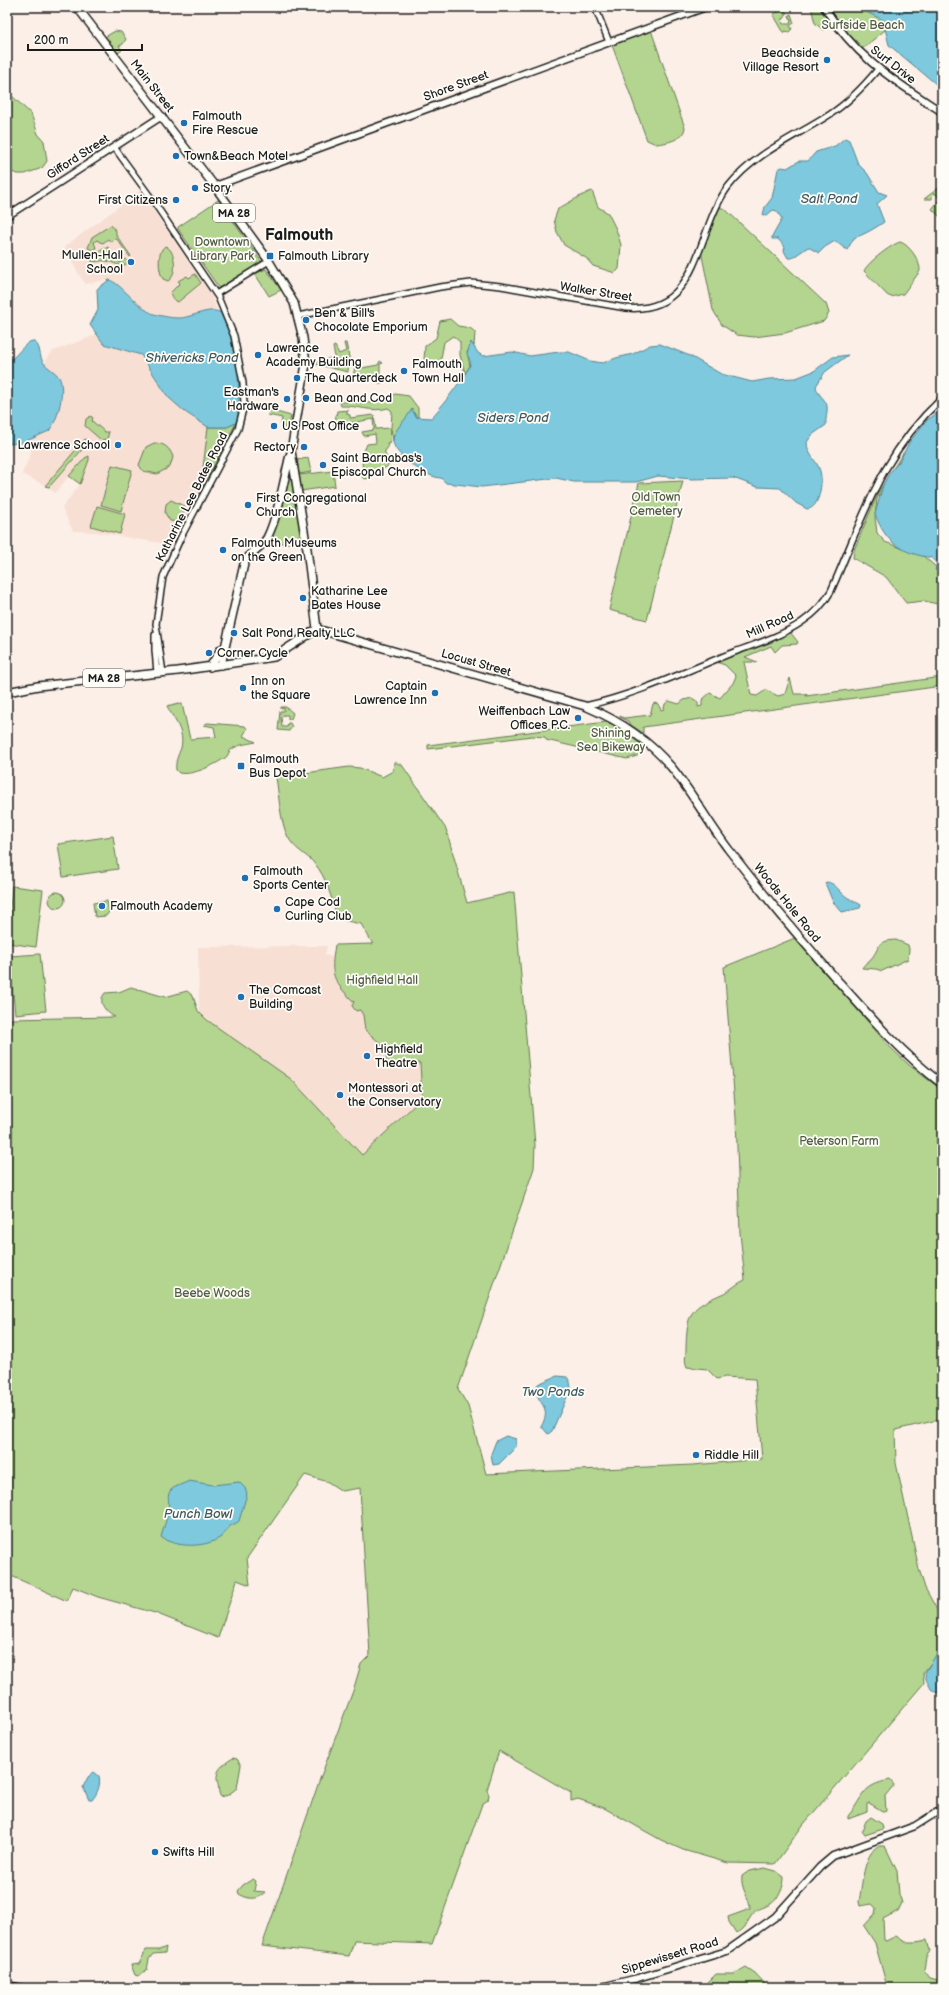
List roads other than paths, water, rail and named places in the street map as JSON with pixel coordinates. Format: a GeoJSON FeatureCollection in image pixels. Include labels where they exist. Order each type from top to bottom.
{"type":"FeatureCollection","features":[{"type":"Feature","properties":{"kind":"main road","name":"Main Street"},"geometry":{"type":"LineString","coordinates":[[77,7],[215,186],[269,261],[290,296],[298,316],[305,354],[305,370],[291,451],[317,629]]}},
{"type":"Feature","properties":{"kind":"main road","name":"Shore Street"},"geometry":{"type":"LineString","coordinates":[[215,186],[706,7]]}},
{"type":"Feature","properties":{"kind":"main road","name":"Surf Drive"},"geometry":{"type":"LineString","coordinates":[[824,7],[845,37],[878,69],[942,112]]}},
{"type":"Feature","properties":{"kind":"main road","name":"Gifford Street"},"geometry":{"type":"LineString","coordinates":[[7,216],[162,116]]}},
{"type":"Feature","properties":{"kind":"main road","name":"MA 28"},"geometry":{"type":"LineString","coordinates":[[221,665],[244,564],[249,555],[264,543],[268,535],[291,451]]}},
{"type":"Feature","properties":{"kind":"main road"},"geometry":{"type":"LineString","coordinates":[[283,483],[294,470]]}},
{"type":"Feature","properties":{"kind":"main road","name":"MA 28"},"geometry":{"type":"LineString","coordinates":[[7,692],[38,686],[210,667],[278,656],[317,629]]}},
{"type":"Feature","properties":{"kind":"main road","name":"Locust Street"},"geometry":{"type":"LineString","coordinates":[[317,629],[585,706],[605,714],[625,727]]}},
{"type":"Feature","properties":{"kind":"main road","name":"MA 28"},"geometry":{"type":"LineString","coordinates":[[210,667],[226,640]]}},
{"type":"Feature","properties":{"kind":"main road","name":"Woods Hole Road"},"geometry":{"type":"LineString","coordinates":[[625,727],[650,746],[672,768],[729,849],[806,944],[869,1016],[906,1054],[942,1084]]}},
{"type":"Feature","properties":{"kind":"main road","name":"Sippewissett Road"},"geometry":{"type":"LineString","coordinates":[[597,1988],[638,1978],[727,1951],[775,1917],[820,1867],[833,1856],[915,1826],[942,1809]]}},
{"type":"Feature","properties":{"kind":"main road"},"geometry":{"type":"LineString","coordinates":[[7,1985],[22,1988]]}},
{"type":"Feature","properties":{"kind":"street"},"geometry":{"type":"LineString","coordinates":[[595,7],[609,42]]}},
{"type":"Feature","properties":{"kind":"street","name":"Walker Street"},"geometry":{"type":"LineString","coordinates":[[298,316],[440,287],[471,283],[626,308],[643,308],[659,304],[672,296],[685,282],[718,203],[736,178],[761,156],[837,109],[855,94],[878,69]]}},
{"type":"Feature","properties":{"kind":"street","name":"Katharine Lee Bates Road"},"geometry":{"type":"LineString","coordinates":[[114,147],[149,195],[216,294],[226,313],[238,352],[243,379],[244,402],[237,433],[172,555],[161,588],[156,624],[160,673]]}},
{"type":"Feature","properties":{"kind":"street"},"geometry":{"type":"LineString","coordinates":[[216,294],[269,261]]}},
{"type":"Feature","properties":{"kind":"street","name":"Mill Road"},"geometry":{"type":"LineString","coordinates":[[585,706],[630,693],[758,643],[787,631],[813,614],[831,591],[863,511],[882,474],[907,436],[942,398]]}},
{"type":"Feature","properties":{"kind":"water"},"geometry":{"type":"Polygon","coordinates":[[[861,7],[942,7],[942,89],[889,45],[883,20],[864,11],[861,7]]]}},
{"type":"Feature","properties":{"kind":"water","name":"Salt Pond"},"geometry":{"type":"Polygon","coordinates":[[[845,138],[849,140],[858,164],[867,173],[879,192],[887,195],[877,204],[884,222],[854,238],[847,250],[835,241],[819,253],[808,247],[792,258],[788,258],[784,251],[785,247],[778,239],[772,239],[782,219],[777,211],[773,210],[767,215],[763,215],[765,207],[772,198],[778,169],[782,167],[787,168],[799,161],[808,161],[816,152],[835,146],[845,138]]]}},
{"type":"Feature","properties":{"kind":"water","name":"Shivericks Pond"},"geometry":{"type":"Polygon","coordinates":[[[109,280],[118,285],[141,306],[154,314],[179,318],[211,311],[221,313],[232,335],[235,349],[239,406],[236,423],[227,427],[208,427],[185,412],[168,397],[141,355],[104,344],[90,325],[98,310],[97,289],[109,280]]]}},
{"type":"Feature","properties":{"kind":"water"},"geometry":{"type":"Polygon","coordinates":[[[32,341],[39,347],[43,362],[59,377],[62,389],[60,405],[58,413],[49,431],[22,443],[8,444],[7,362],[32,341]]]}},
{"type":"Feature","properties":{"kind":"water","name":"Siders Pond"},"geometry":{"type":"Polygon","coordinates":[[[471,342],[478,353],[483,356],[512,352],[530,356],[569,352],[590,361],[603,363],[633,354],[650,345],[660,344],[690,356],[721,374],[752,382],[769,379],[796,378],[814,371],[833,357],[848,355],[825,372],[816,386],[818,392],[825,401],[827,408],[826,425],[812,435],[807,442],[807,447],[819,467],[821,476],[821,487],[818,500],[811,508],[807,509],[796,503],[780,488],[758,487],[733,478],[692,479],[658,476],[636,482],[574,482],[556,478],[482,487],[446,483],[441,478],[435,477],[420,470],[405,459],[395,447],[393,437],[412,409],[416,417],[431,418],[459,383],[468,369],[470,360],[467,354],[471,342]]]}},
{"type":"Feature","properties":{"kind":"water"},"geometry":{"type":"Polygon","coordinates":[[[942,410],[942,572],[935,570],[937,564],[932,558],[904,550],[890,540],[884,533],[875,514],[883,485],[890,472],[899,462],[910,441],[927,420],[942,410]]]}},
{"type":"Feature","properties":{"kind":"water"},"geometry":{"type":"Polygon","coordinates":[[[827,882],[834,885],[849,899],[861,905],[860,908],[842,912],[833,902],[825,883],[827,882]]]}},
{"type":"Feature","properties":{"kind":"water","name":"Two Ponds"},"geometry":{"type":"Polygon","coordinates":[[[557,1376],[567,1377],[571,1388],[552,1431],[548,1434],[541,1427],[544,1420],[545,1410],[539,1399],[536,1388],[538,1384],[557,1376]]]}},
{"type":"Feature","properties":{"kind":"water"},"geometry":{"type":"Polygon","coordinates":[[[506,1436],[516,1439],[516,1447],[499,1464],[493,1465],[491,1454],[496,1441],[506,1436]]]}},
{"type":"Feature","properties":{"kind":"water","name":"Punch Bowl"},"geometry":{"type":"Polygon","coordinates":[[[189,1481],[213,1485],[239,1482],[245,1488],[247,1494],[239,1521],[230,1526],[221,1537],[215,1541],[199,1545],[182,1545],[167,1541],[161,1537],[167,1517],[166,1510],[168,1508],[169,1492],[175,1487],[189,1481]]]}},
{"type":"Feature","properties":{"kind":"water"},"geometry":{"type":"Polygon","coordinates":[[[942,1645],[942,1693],[935,1692],[931,1689],[925,1673],[942,1645]]]}},
{"type":"Feature","properties":{"kind":"water"},"geometry":{"type":"Polygon","coordinates":[[[94,1772],[99,1776],[99,1785],[92,1800],[89,1800],[83,1787],[88,1777],[94,1772]]]}},
{"type":"Feature","properties":{"kind":"place","name":"Beachside Village Resort"},"geometry":{"type":"Point","coordinates":[827,60]}},
{"type":"Feature","properties":{"kind":"place","name":"Falmouth Fire Rescue"},"geometry":{"type":"Point","coordinates":[184,123]}},
{"type":"Feature","properties":{"kind":"place","name":"Town&Beach Motel"},"geometry":{"type":"Point","coordinates":[176,156]}},
{"type":"Feature","properties":{"kind":"place","name":"Story."},"geometry":{"type":"Point","coordinates":[195,188]}},
{"type":"Feature","properties":{"kind":"place","name":"First Citizens"},"geometry":{"type":"Point","coordinates":[176,200]}},
{"type":"Feature","properties":{"kind":"place","name":"Falmouth Library"},"geometry":{"type":"Point","coordinates":[270,256]}},
{"type":"Feature","properties":{"kind":"place","name":"Mullen-Hall School"},"geometry":{"type":"Point","coordinates":[131,262]}},
{"type":"Feature","properties":{"kind":"place","name":"Ben & Bill's Chocolate Emporium"},"geometry":{"type":"Point","coordinates":[306,320]}},
{"type":"Feature","properties":{"kind":"place","name":"Lawrence Academy Building"},"geometry":{"type":"Point","coordinates":[258,355]}},
{"type":"Feature","properties":{"kind":"place","name":"Falmouth Town Hall"},"geometry":{"type":"Point","coordinates":[404,371]}},
{"type":"Feature","properties":{"kind":"place","name":"The Quarterdeck"},"geometry":{"type":"Point","coordinates":[297,378]}},
{"type":"Feature","properties":{"kind":"place","name":"Bean and Cod"},"geometry":{"type":"Point","coordinates":[306,398]}},
{"type":"Feature","properties":{"kind":"place","name":"Eastman's Hardware"},"geometry":{"type":"Point","coordinates":[287,399]}},
{"type":"Feature","properties":{"kind":"place","name":"US Post Office"},"geometry":{"type":"Point","coordinates":[274,426]}},
{"type":"Feature","properties":{"kind":"place","name":"Lawrence School"},"geometry":{"type":"Point","coordinates":[118,445]}},
{"type":"Feature","properties":{"kind":"place","name":"Rectory"},"geometry":{"type":"Point","coordinates":[304,447]}},
{"type":"Feature","properties":{"kind":"place","name":"Saint Barnabas's Episcopal Church"},"geometry":{"type":"Point","coordinates":[323,465]}},
{"type":"Feature","properties":{"kind":"place","name":"First Congregational Church"},"geometry":{"type":"Point","coordinates":[248,505]}},
{"type":"Feature","properties":{"kind":"place","name":"Falmouth Museums on the Green"},"geometry":{"type":"Point","coordinates":[223,550]}},
{"type":"Feature","properties":{"kind":"place","name":"Katharine Lee Bates House"},"geometry":{"type":"Point","coordinates":[303,598]}},
{"type":"Feature","properties":{"kind":"place","name":"Salt Pond Realty LLC"},"geometry":{"type":"Point","coordinates":[234,633]}},
{"type":"Feature","properties":{"kind":"place","name":"Corner Cycle"},"geometry":{"type":"Point","coordinates":[209,653]}},
{"type":"Feature","properties":{"kind":"place","name":"Inn on the Square"},"geometry":{"type":"Point","coordinates":[243,688]}},
{"type":"Feature","properties":{"kind":"place","name":"Captain Lawrence Inn"},"geometry":{"type":"Point","coordinates":[435,693]}},
{"type":"Feature","properties":{"kind":"place","name":"Weiffenbach Law Offices P.C."},"geometry":{"type":"Point","coordinates":[578,718]}},
{"type":"Feature","properties":{"kind":"place","name":"Falmouth Bus Depot"},"geometry":{"type":"Point","coordinates":[241,766]}},
{"type":"Feature","properties":{"kind":"place","name":"Falmouth Sports Center"},"geometry":{"type":"Point","coordinates":[245,878]}},
{"type":"Feature","properties":{"kind":"place","name":"Falmouth Academy"},"geometry":{"type":"Point","coordinates":[102,906]}},
{"type":"Feature","properties":{"kind":"place","name":"Cape Cod Curling Club"},"geometry":{"type":"Point","coordinates":[277,909]}},
{"type":"Feature","properties":{"kind":"place","name":"The Comcast Building"},"geometry":{"type":"Point","coordinates":[241,997]}},
{"type":"Feature","properties":{"kind":"place","name":"Highfield Theatre"},"geometry":{"type":"Point","coordinates":[367,1056]}},
{"type":"Feature","properties":{"kind":"place","name":"Montessori at the Conservatory"},"geometry":{"type":"Point","coordinates":[340,1095]}},
{"type":"Feature","properties":{"kind":"place","name":"Riddle Hill"},"geometry":{"type":"Point","coordinates":[696,1455]}},
{"type":"Feature","properties":{"kind":"place","name":"Swifts Hill"},"geometry":{"type":"Point","coordinates":[155,1852]}},
{"type":"Feature","properties":{"kind":"district","name":"Falmouth"},"geometry":{"type":"Point","coordinates":[299,235]}},
{"type":"Feature","properties":{"kind":"park label","name":"Surfside Beach"},"geometry":{"type":"Point","coordinates":[863,25]}},
{"type":"Feature","properties":{"kind":"park label","name":"Downtown Library Park"},"geometry":{"type":"Point","coordinates":[222,249]}},
{"type":"Feature","properties":{"kind":"park label","name":"Old Town Cemetery"},"geometry":{"type":"Point","coordinates":[656,504]}},
{"type":"Feature","properties":{"kind":"park label","name":"Shining Sea Bikeway"},"geometry":{"type":"Point","coordinates":[611,740]}},
{"type":"Feature","properties":{"kind":"park label","name":"Highfield Hall"},"geometry":{"type":"Point","coordinates":[382,980]}},
{"type":"Feature","properties":{"kind":"park label","name":"Peterson Farm"},"geometry":{"type":"Point","coordinates":[839,1141]}},
{"type":"Feature","properties":{"kind":"park label","name":"Beebe Woods"},"geometry":{"type":"Point","coordinates":[212,1293]}}]}
